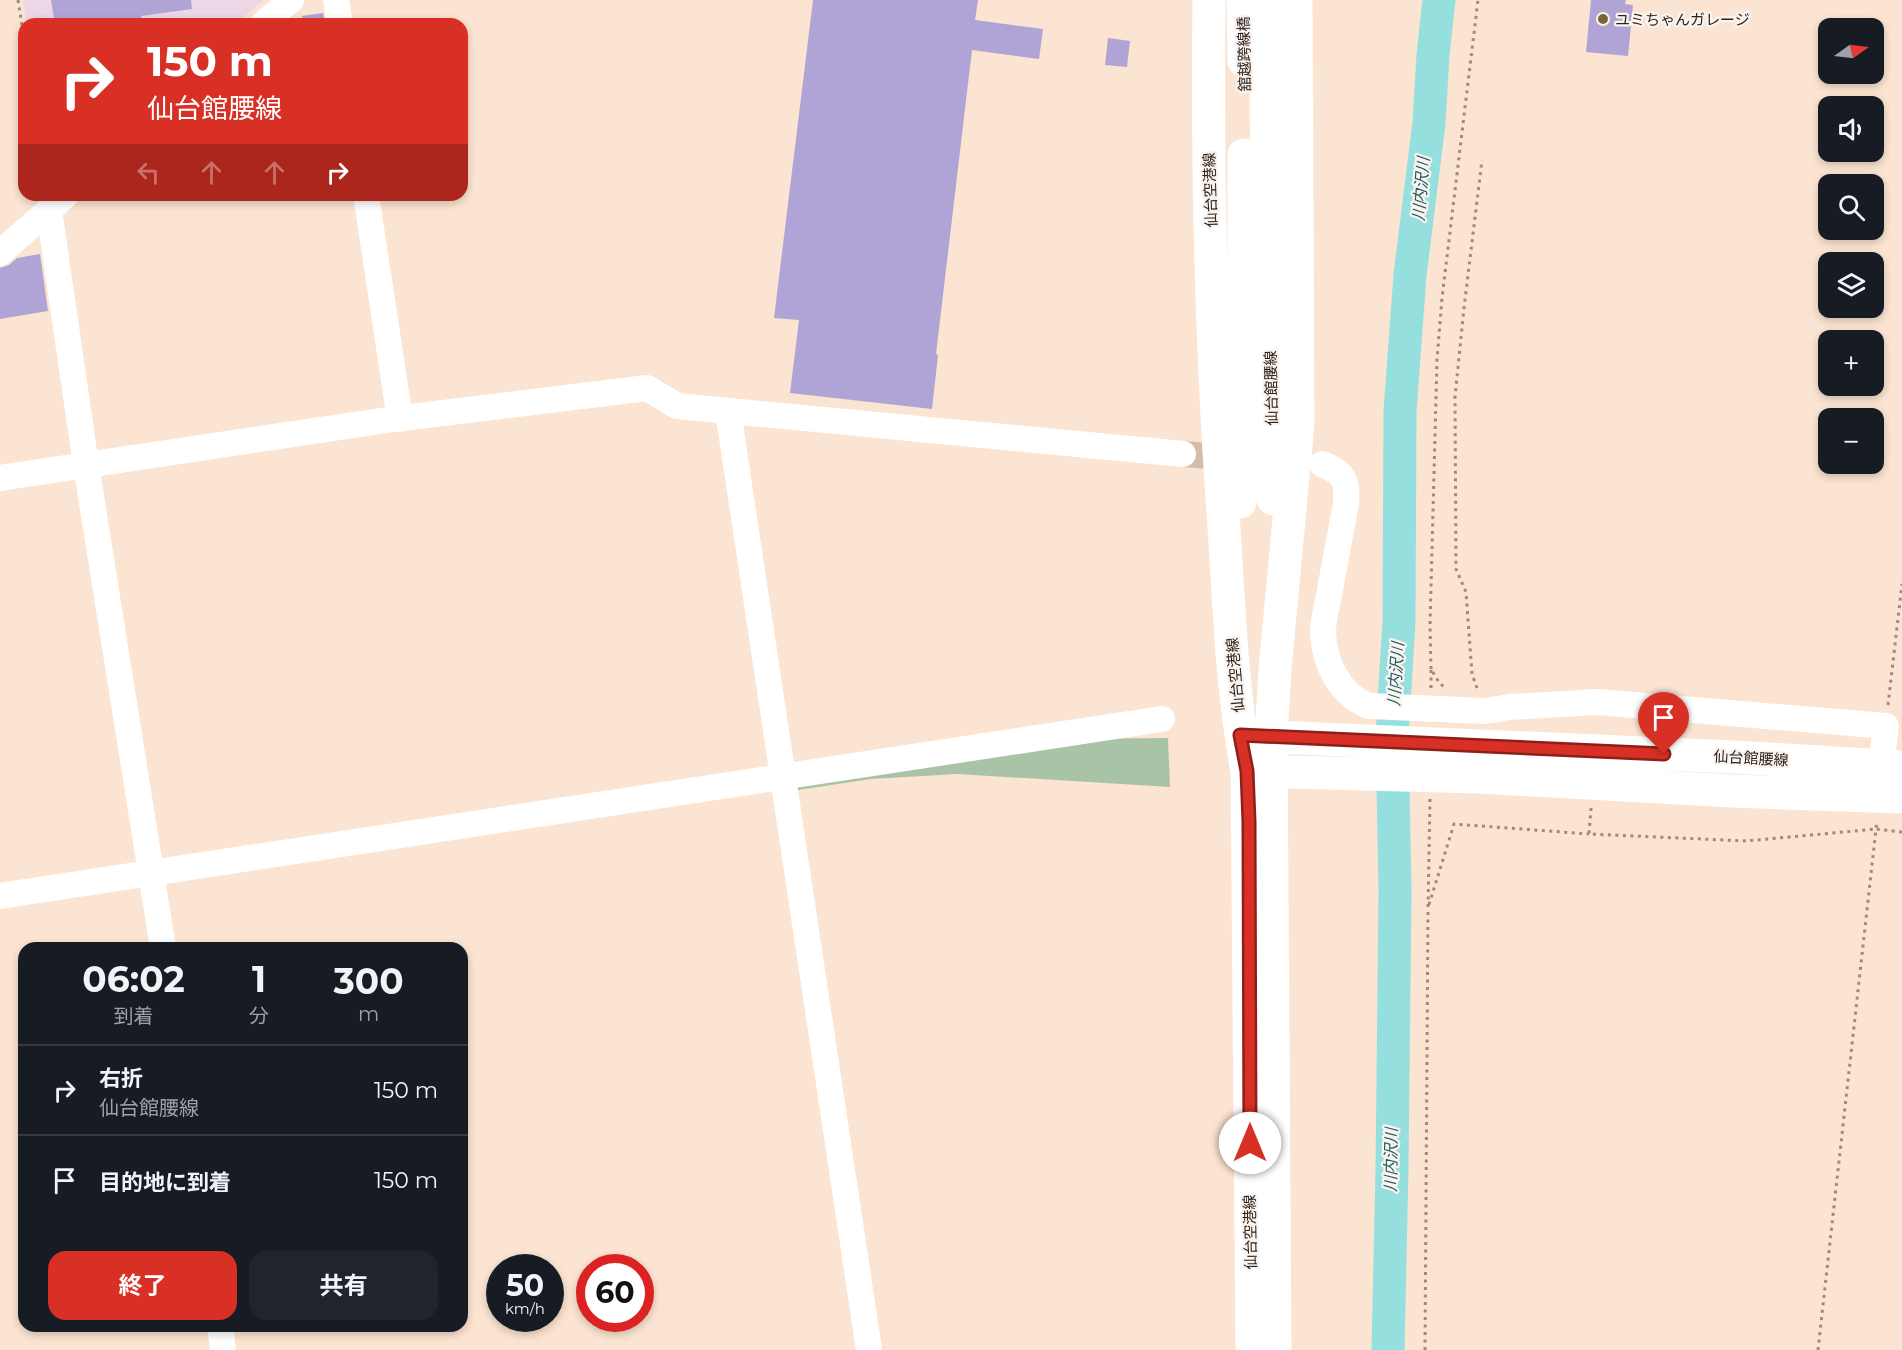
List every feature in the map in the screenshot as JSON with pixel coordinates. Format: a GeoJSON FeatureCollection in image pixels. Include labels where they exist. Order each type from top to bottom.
{"type":"FeatureCollection","features":[{"type":"Feature","properties":{"kind":"main road","name":"仙台空港線"},"geometry":{"type":"LineString","coordinates":[[1209,0],[1208,106],[1216,416],[1233,668],[1256,736],[1260,771],[1275,1350]]}},
{"type":"Feature","properties":{"kind":"main road","name":"舘越跨線橋"},"geometry":{"type":"LineString","coordinates":[[1244,0],[1255,108]]}},
{"type":"Feature","properties":{"kind":"main road","name":"舘越跨線橋"},"geometry":{"type":"LineString","coordinates":[[1255,108],[1267,0]]}},
{"type":"Feature","properties":{"kind":"main road","name":"仙台空港線"},"geometry":{"type":"LineString","coordinates":[[1256,736],[1275,669],[1298,423],[1296,0]]}},
{"type":"Feature","properties":{"kind":"main road","name":"仙台館腰線"},"geometry":{"type":"LineString","coordinates":[[1233,668],[1255,108]]}},
{"type":"Feature","properties":{"kind":"main road","name":"仙台館腰線"},"geometry":{"type":"LineString","coordinates":[[1255,108],[1275,669]]}},
{"type":"Feature","properties":{"kind":"main road","name":"仙台館腰線"},"geometry":{"type":"LineString","coordinates":[[1256,736],[1369,741],[1478,762]]}},
{"type":"Feature","properties":{"kind":"main road","name":"仙台館腰線"},"geometry":{"type":"LineString","coordinates":[[1260,771],[1367,775],[1478,762],[1734,757],[1891,781]]}},
{"type":"Feature","properties":{"kind":"main road","name":"仙台空港線"},"geometry":{"type":"LineString","coordinates":[[1252,1350],[1260,771]]}},
{"type":"Feature","properties":{"kind":"street"},"geometry":{"type":"LineString","coordinates":[[270,18],[291,0]]}},
{"type":"Feature","properties":{"kind":"street"},"geometry":{"type":"LineString","coordinates":[[336,0],[339,18]]}},
{"type":"Feature","properties":{"kind":"street"},"geometry":{"type":"LineString","coordinates":[[367,201],[400,419]]}},
{"type":"Feature","properties":{"kind":"street"},"geometry":{"type":"LineString","coordinates":[[0,252],[58,203]]}},
{"type":"Feature","properties":{"kind":"street"},"geometry":{"type":"LineString","coordinates":[[58,203],[86,465],[162,942]]}},
{"type":"Feature","properties":{"kind":"street"},"geometry":{"type":"LineString","coordinates":[[0,478],[400,419],[647,388],[676,406],[1183,454]]}},
{"type":"Feature","properties":{"kind":"street"},"geometry":{"type":"LineString","coordinates":[[728,411],[869,1350]]}},
{"type":"Feature","properties":{"kind":"street"},"geometry":{"type":"LineString","coordinates":[[1322,464],[1342,475],[1346,485],[1346,503],[1323,630],[1326,655],[1343,688],[1361,703],[1369,706],[1481,700],[1510,707],[1598,702],[1886,726],[1891,781]]}},
{"type":"Feature","properties":{"kind":"street"},"geometry":{"type":"LineString","coordinates":[[0,896],[1162,719]]}},
{"type":"Feature","properties":{"kind":"street"},"geometry":{"type":"LineString","coordinates":[[221,1332],[223,1350]]}},
{"type":"Feature","properties":{"kind":"path"},"geometry":{"type":"LineString","coordinates":[[18,0],[21,18]]}},
{"type":"Feature","properties":{"kind":"path"},"geometry":{"type":"LineString","coordinates":[[1431,669],[1430,626],[1437,360],[1442,298],[1478,0]]}},
{"type":"Feature","properties":{"kind":"path"},"geometry":{"type":"LineString","coordinates":[[1481,700],[1472,674],[1466,592],[1456,569],[1455,397],[1482,160]]}},
{"type":"Feature","properties":{"kind":"path"},"geometry":{"type":"LineString","coordinates":[[1886,726],[1902,584]]}},
{"type":"Feature","properties":{"kind":"path"},"geometry":{"type":"LineString","coordinates":[[1818,1350],[1876,829],[1891,781]]}},
{"type":"Feature","properties":{"kind":"path"},"geometry":{"type":"LineString","coordinates":[[1591,808],[1588,834],[1746,841],[1876,829],[1902,832]]}},
{"type":"Feature","properties":{"kind":"path"},"geometry":{"type":"LineString","coordinates":[[1425,1350],[1428,908]]}},
{"type":"Feature","properties":{"kind":"shaded area"},"geometry":{"type":"Polygon","coordinates":[[[23,0],[264,0],[243,18],[25,18],[23,0]]]}},
{"type":"Feature","properties":{"kind":"green space"},"geometry":{"type":"Polygon","coordinates":[[[1168,738],[1170,787],[957,774],[871,779],[798,790],[797,782],[1077,739],[1168,738]]]}},
{"type":"Feature","properties":{"kind":"building"},"geometry":{"type":"Polygon","coordinates":[[[51,0],[191,0],[192,9],[141,16],[142,18],[54,18],[51,0]]]}},
{"type":"Feature","properties":{"kind":"building"},"geometry":{"type":"Polygon","coordinates":[[[813,0],[978,0],[975,20],[1043,29],[1039,59],[972,50],[936,354],[938,355],[932,409],[790,393],[799,320],[774,318],[813,0]]]}},
{"type":"Feature","properties":{"kind":"building"},"geometry":{"type":"Polygon","coordinates":[[[1591,0],[1626,0],[1625,4],[1633,5],[1628,56],[1586,52],[1591,0]]]}},
{"type":"Feature","properties":{"kind":"building"},"geometry":{"type":"Polygon","coordinates":[[[323,13],[324,18],[302,18],[302,16],[323,13]]]}},
{"type":"Feature","properties":{"kind":"building"},"geometry":{"type":"Polygon","coordinates":[[[1108,38],[1130,41],[1127,67],[1105,65],[1108,38]]]}},
{"type":"Feature","properties":{"kind":"building"},"geometry":{"type":"Polygon","coordinates":[[[40,254],[48,311],[0,319],[0,268],[9,265],[17,258],[40,254]]]}},
{"type":"Feature","properties":{"kind":"waterway","name":"川内沢川"},"geometry":{"type":"LineString","coordinates":[[1388,1350],[1395,890],[1392,736],[1399,621],[1400,411],[1410,275],[1429,123],[1439,0]]}},
{"type":"Feature","properties":{"kind":"tunnel"},"geometry":{"type":"LineString","coordinates":[[1183,454],[1238,458]]}},
{"type":"Feature","properties":{"kind":"place","name":"ユミちゃんガレージ"},"geometry":{"type":"Point","coordinates":[1603,19]}},
{"type":"Feature","properties":{"kind":"route"},"geometry":{"type":"LineString","coordinates":[[1250,1143],[1249,822],[1247,771],[1240,735],[1664,754]]}}]}
